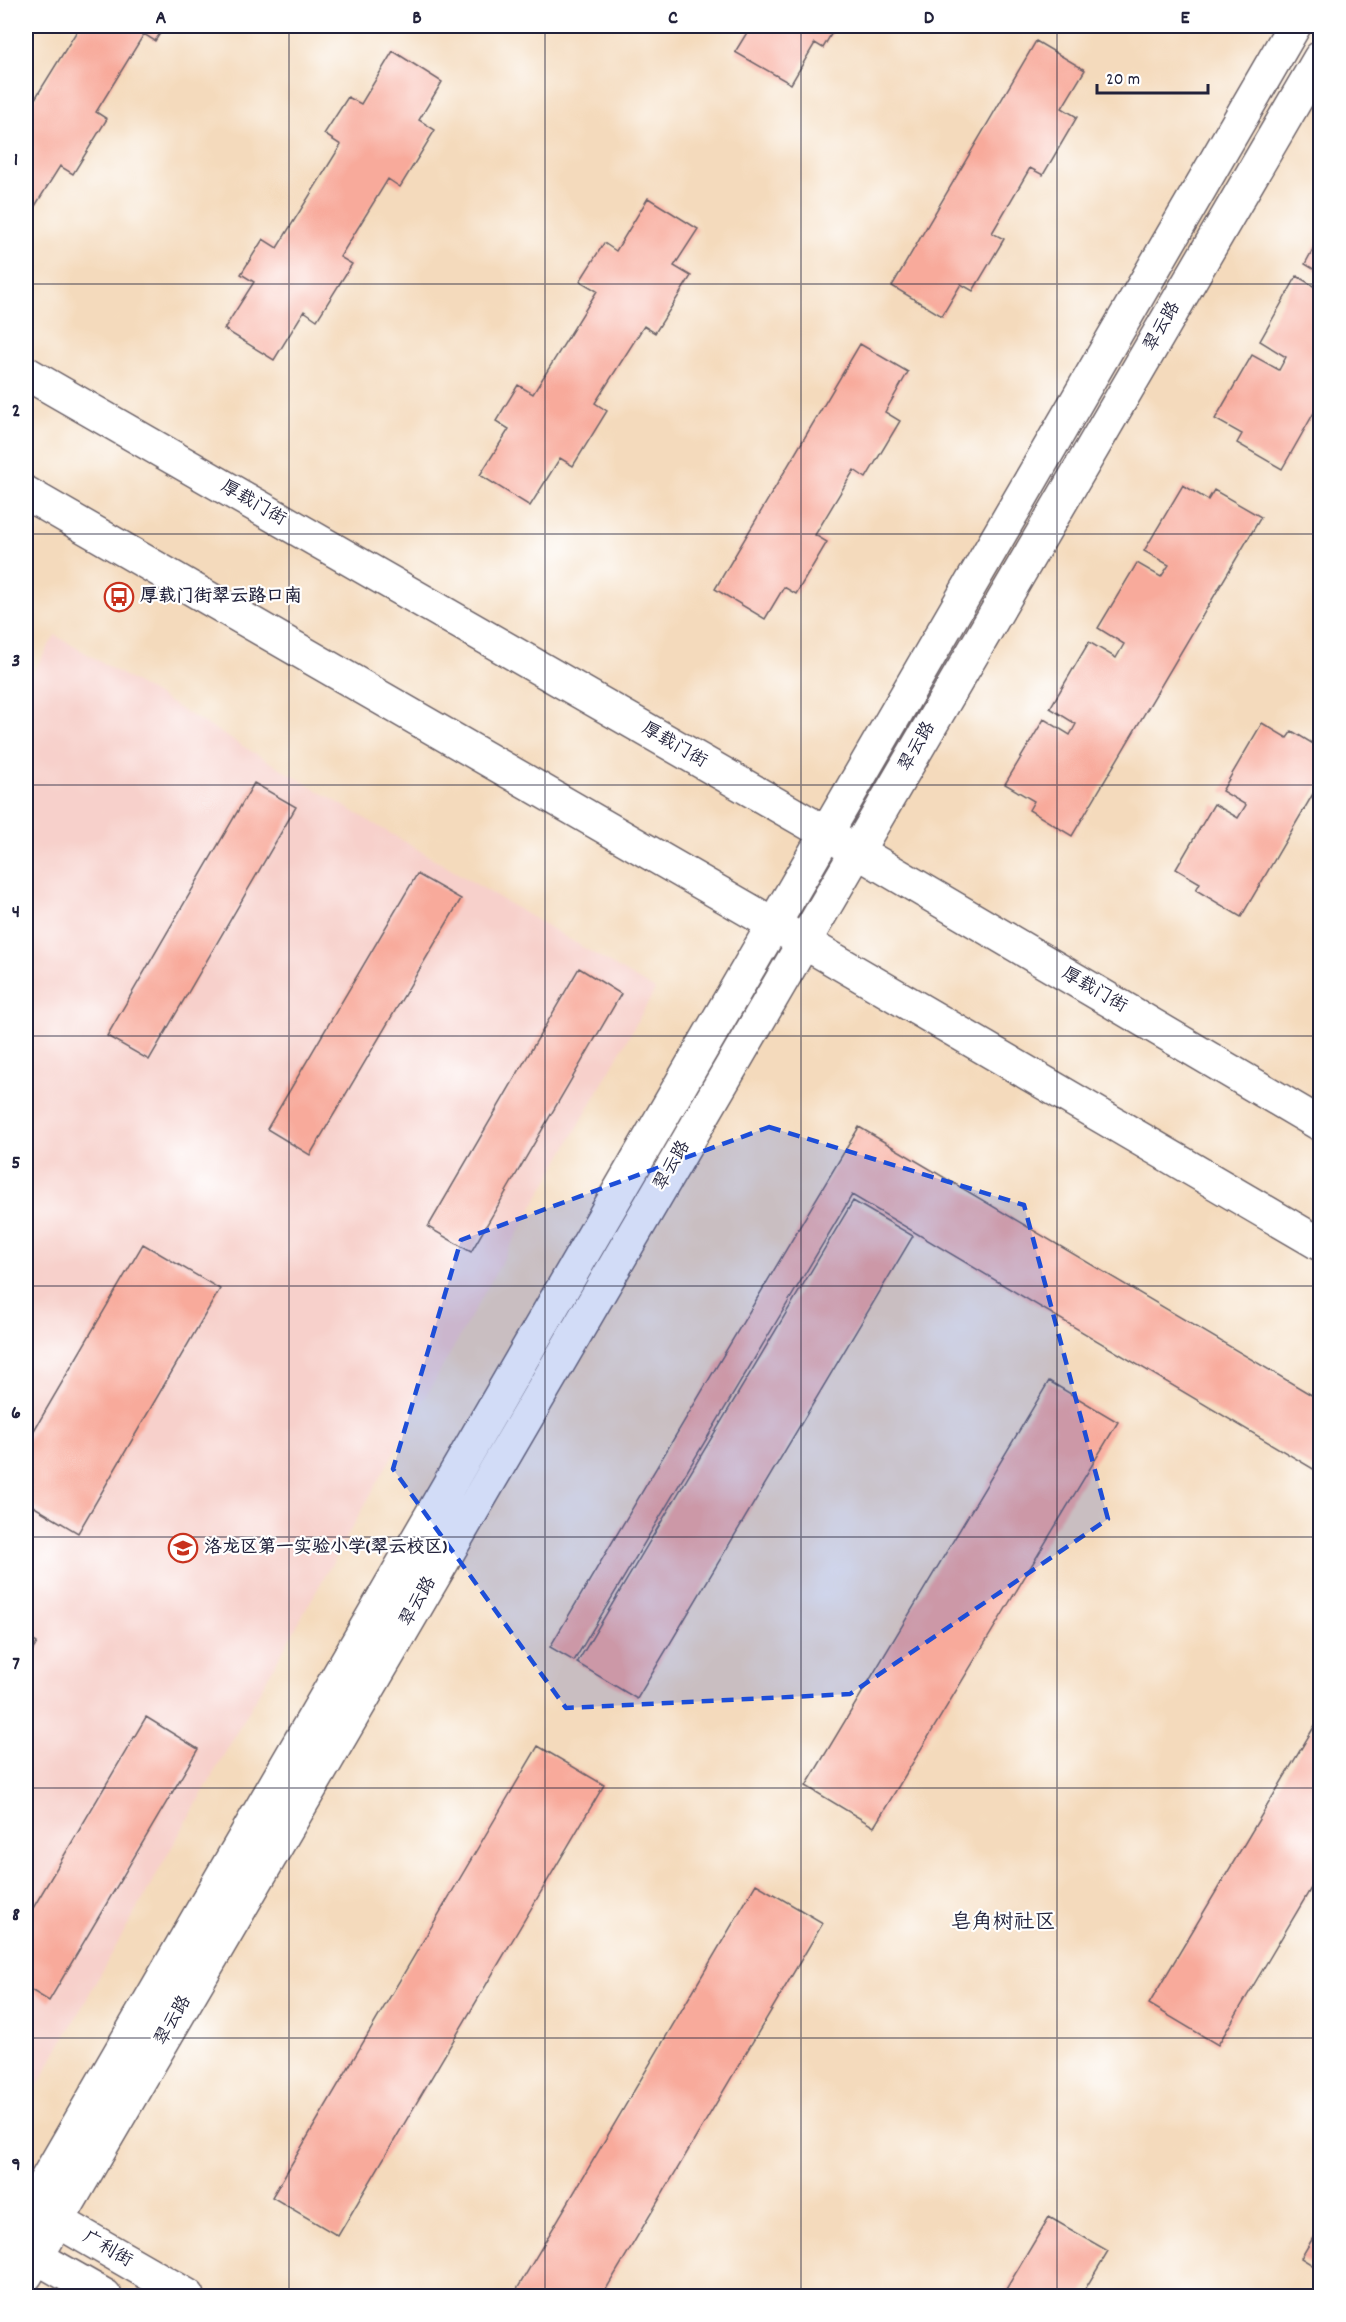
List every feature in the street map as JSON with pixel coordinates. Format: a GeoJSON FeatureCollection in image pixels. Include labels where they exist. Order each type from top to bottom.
{"type":"FeatureCollection","features":[{"type":"Feature","properties":{"kind":"street","name":"翠云路"},"geometry":{"type":"LineString","coordinates":[[29,2261],[35,2211],[772,924],[1294,26]]}},
{"type":"Feature","properties":{"kind":"street","name":"翠云路"},"geometry":{"type":"LineString","coordinates":[[35,2211],[804,943],[1320,58]]}},
{"type":"Feature","properties":{"kind":"street","name":"厚载门街"},"geometry":{"type":"LineString","coordinates":[[26,373],[826,833],[1320,1124]]}},
{"type":"Feature","properties":{"kind":"street"},"geometry":{"type":"LineString","coordinates":[[26,494],[772,924],[1320,1245]]}},
{"type":"Feature","properties":{"kind":"street","name":"广利街"},"geometry":{"type":"LineString","coordinates":[[35,2211],[188,2296]]}},
{"type":"Feature","properties":{"kind":"street"},"geometry":{"type":"LineString","coordinates":[[29,2261],[105,2296]]}},
{"type":"Feature","properties":{"kind":"highlighted area"},"geometry":{"type":"Polygon","coordinates":[[[769,1127],[1024,1205],[1108,1519],[850,1694],[566,1708],[393,1469],[461,1240],[769,1127]]]}},
{"type":"Feature","properties":{"kind":"shaded area","name":"洛龙区第一实验小学(翠云校区)"},"geometry":{"type":"Polygon","coordinates":[[[55,635],[655,990],[26,2106],[26,685],[55,635]]]}},
{"type":"Feature","properties":{"kind":"building"},"geometry":{"type":"Polygon","coordinates":[[[80,26],[165,26],[155,41],[144,34],[96,112],[107,119],[73,174],[60,166],[30,214],[26,212],[26,98],[33,102],[80,26]]]}},
{"type":"Feature","properties":{"kind":"building"},"geometry":{"type":"Polygon","coordinates":[[[751,26],[836,26],[823,48],[815,43],[791,84],[735,52],[751,26]]]}},
{"type":"Feature","properties":{"kind":"building"},"geometry":{"type":"Polygon","coordinates":[[[1036,41],[1085,70],[1062,108],[1077,117],[1043,175],[1030,168],[992,233],[1004,239],[973,291],[961,284],[942,316],[892,286],[1036,41]]]}},
{"type":"Feature","properties":{"kind":"building"},"geometry":{"type":"Polygon","coordinates":[[[393,51],[442,82],[419,120],[435,130],[400,187],[388,179],[340,257],[352,264],[317,320],[304,311],[274,360],[224,329],[254,282],[241,274],[263,239],[277,248],[341,145],[324,134],[348,97],[361,104],[393,51]]]}},
{"type":"Feature","properties":{"kind":"building"},"geometry":{"type":"Polygon","coordinates":[[[648,198],[698,229],[674,266],[691,276],[655,333],[644,326],[595,403],[607,411],[573,466],[560,458],[530,506],[480,475],[509,429],[496,421],[518,385],[533,394],[597,291],[580,281],[604,243],[616,251],[648,198]]]}},
{"type":"Feature","properties":{"kind":"building"},"geometry":{"type":"Polygon","coordinates":[[[1320,236],[1320,273],[1305,264],[1320,236]]]}},
{"type":"Feature","properties":{"kind":"building"},"geometry":{"type":"Polygon","coordinates":[[[1297,276],[1320,290],[1320,402],[1282,469],[1237,443],[1242,434],[1215,419],[1252,355],[1279,370],[1286,357],[1260,341],[1297,276]]]}},
{"type":"Feature","properties":{"kind":"building"},"geometry":{"type":"Polygon","coordinates":[[[860,344],[908,372],[885,412],[900,421],[866,478],[854,470],[815,535],[827,542],[796,594],[784,587],[765,619],[715,589],[860,344]]]}},
{"type":"Feature","properties":{"kind":"building"},"geometry":{"type":"Polygon","coordinates":[[[1183,485],[1208,500],[1214,490],[1261,517],[1072,836],[1029,810],[1034,801],[1005,784],[1044,719],[1070,735],[1076,724],[1050,708],[1089,642],[1116,658],[1124,644],[1098,628],[1137,563],[1161,577],[1169,565],[1144,551],[1183,485]]]}},
{"type":"Feature","properties":{"kind":"building"},"geometry":{"type":"Polygon","coordinates":[[[1262,723],[1287,738],[1292,731],[1320,748],[1320,782],[1241,917],[1196,890],[1200,883],[1176,869],[1214,804],[1238,818],[1246,805],[1222,791],[1262,723]]]}},
{"type":"Feature","properties":{"kind":"building"},"geometry":{"type":"Polygon","coordinates":[[[254,783],[296,807],[149,1060],[107,1036],[254,783]]]}},
{"type":"Feature","properties":{"kind":"building"},"geometry":{"type":"Polygon","coordinates":[[[417,874],[461,899],[310,1155],[267,1129],[417,874]]]}},
{"type":"Feature","properties":{"kind":"building"},"geometry":{"type":"Polygon","coordinates":[[[579,968],[621,994],[471,1252],[428,1227],[579,968]]]}},
{"type":"Feature","properties":{"kind":"building"},"geometry":{"type":"Polygon","coordinates":[[[859,1127],[1320,1400],[1320,1473],[852,1195],[574,1661],[550,1647],[859,1127]]]}},
{"type":"Feature","properties":{"kind":"building"},"geometry":{"type":"Polygon","coordinates":[[[853,1201],[913,1236],[637,1699],[577,1663],[853,1201]]]}},
{"type":"Feature","properties":{"kind":"building"},"geometry":{"type":"Polygon","coordinates":[[[143,1244],[220,1289],[78,1533],[26,1502],[26,1444],[143,1244]]]}},
{"type":"Feature","properties":{"kind":"building"},"geometry":{"type":"Polygon","coordinates":[[[1049,1381],[1118,1422],[874,1827],[806,1786],[1049,1381]]]}},
{"type":"Feature","properties":{"kind":"building"},"geometry":{"type":"Polygon","coordinates":[[[26,1636],[37,1643],[26,1662],[26,1636]]]}},
{"type":"Feature","properties":{"kind":"building"},"geometry":{"type":"Polygon","coordinates":[[[146,1717],[198,1749],[49,2001],[26,1987],[26,1920],[146,1717]]]}},
{"type":"Feature","properties":{"kind":"building"},"geometry":{"type":"Polygon","coordinates":[[[1320,1717],[1320,1873],[1218,2045],[1149,2004],[1320,1717]]]}},
{"type":"Feature","properties":{"kind":"building"},"geometry":{"type":"Polygon","coordinates":[[[538,1746],[604,1785],[338,2236],[272,2197],[538,1746]]]}},
{"type":"Feature","properties":{"kind":"building"},"geometry":{"type":"Polygon","coordinates":[[[756,1884],[823,1923],[602,2296],[513,2296],[756,1884]]]}},
{"type":"Feature","properties":{"kind":"building"},"geometry":{"type":"Polygon","coordinates":[[[1049,2217],[1108,2251],[1081,2296],[1002,2296],[1049,2217]]]}},
{"type":"Feature","properties":{"kind":"building"},"geometry":{"type":"Polygon","coordinates":[[[1320,2226],[1320,2270],[1301,2258],[1320,2226]]]}},
{"type":"Feature","properties":{"kind":"place","name":"厚载门街翠云路口南"},"geometry":{"type":"Point","coordinates":[119,597]}},
{"type":"Feature","properties":{"kind":"place","name":"洛龙区第一实验小学(翠云校区)"},"geometry":{"type":"Point","coordinates":[183,1548]}},
{"type":"Feature","properties":{"kind":"district","name":"皂角树社区"},"geometry":{"type":"Point","coordinates":[1003,1924]}}]}
